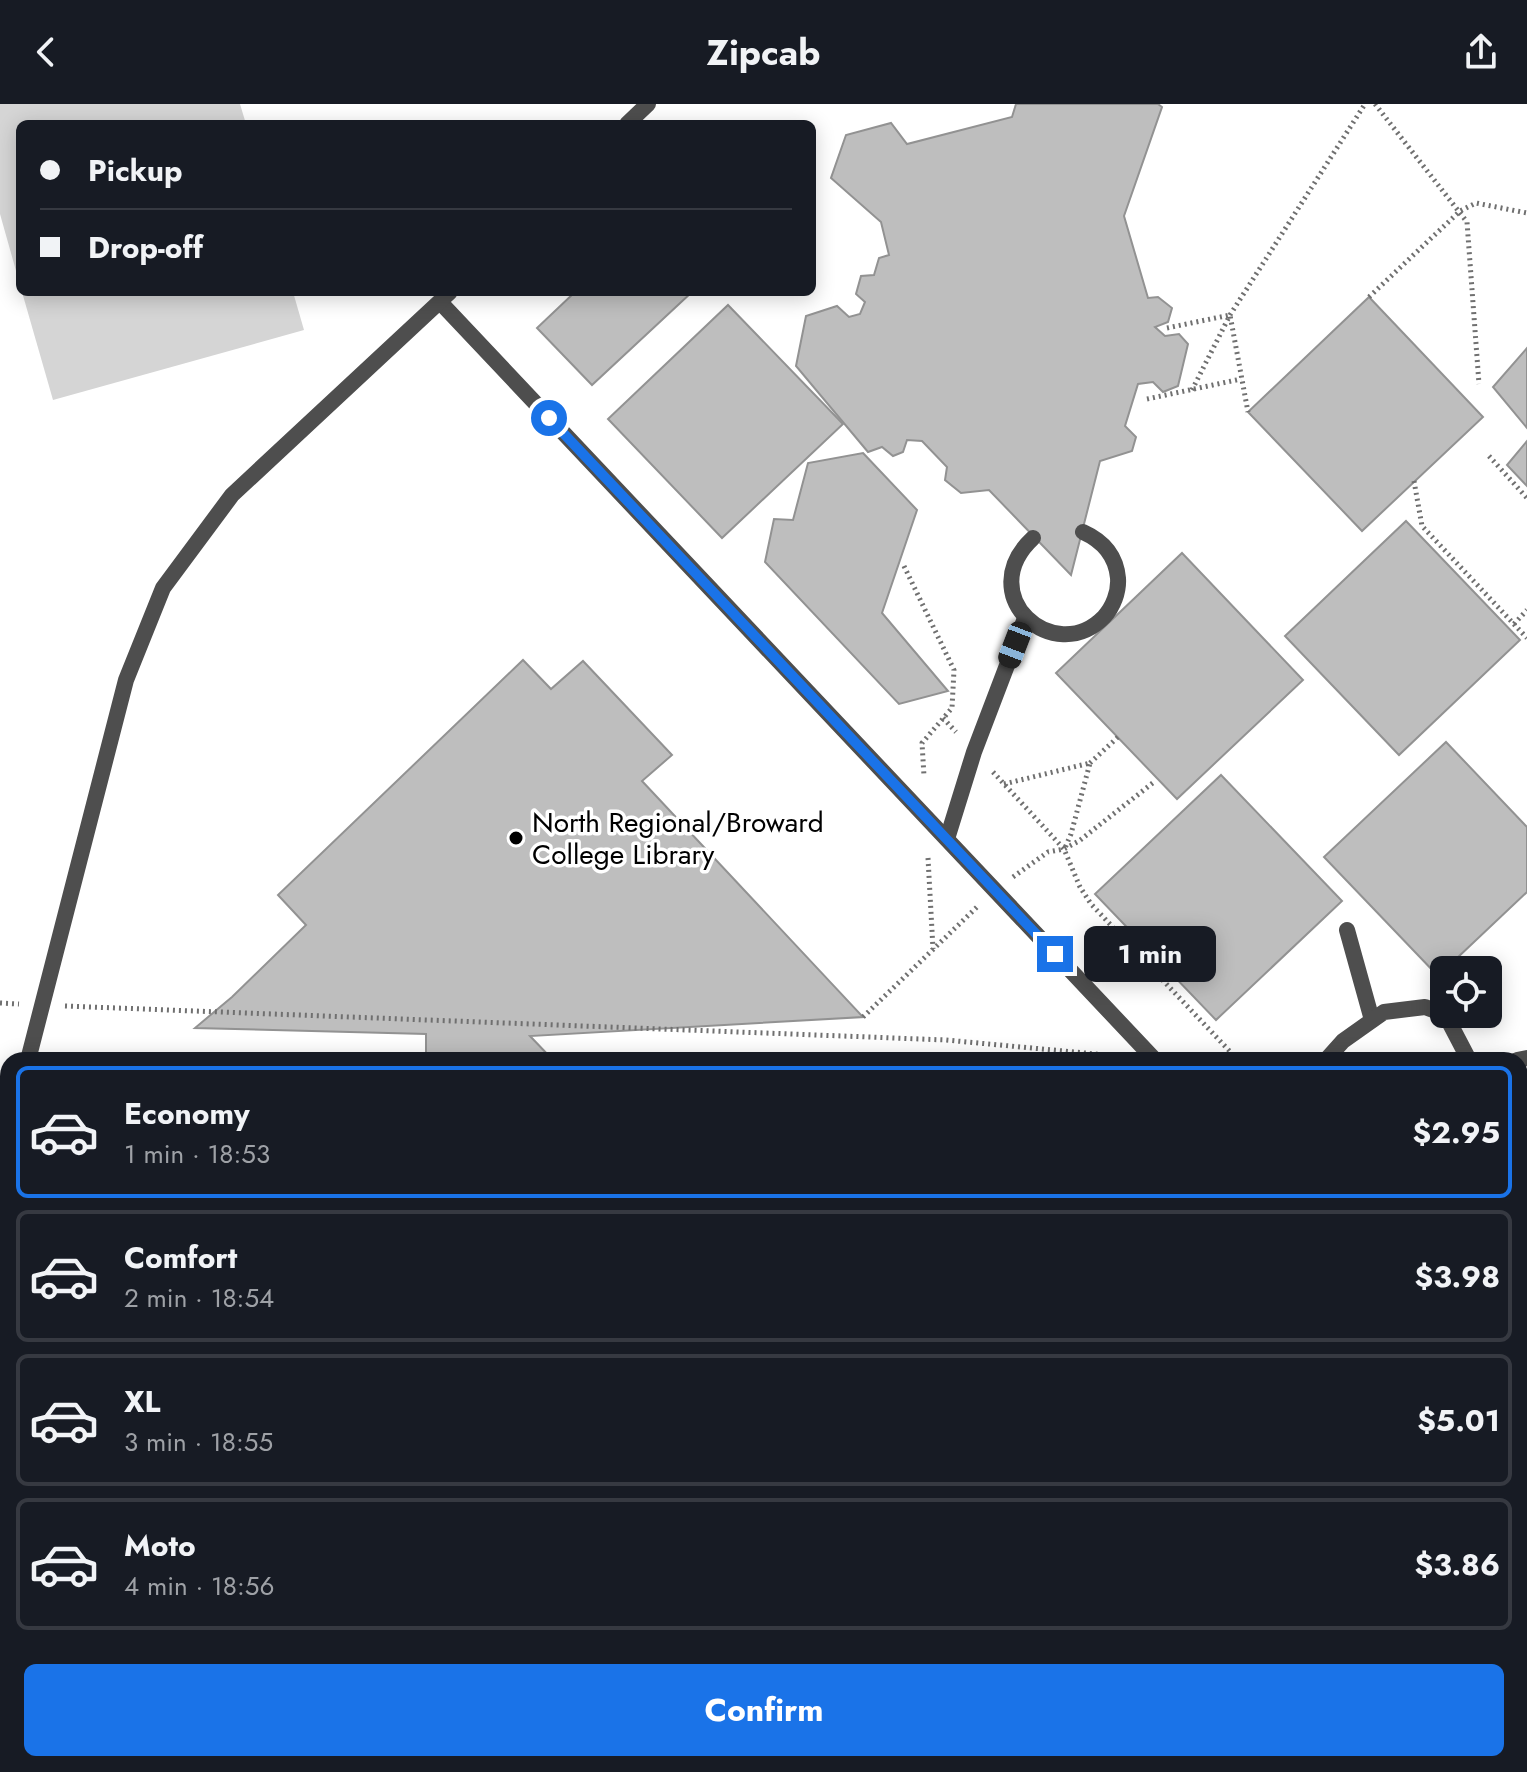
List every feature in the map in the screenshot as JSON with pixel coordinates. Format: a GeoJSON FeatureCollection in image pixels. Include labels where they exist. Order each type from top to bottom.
{"type":"FeatureCollection","features":[{"type":"Feature","properties":{"kind":"street"},"geometry":{"type":"LineString","coordinates":[[631,120],[648,104]]}},
{"type":"Feature","properties":{"kind":"street"},"geometry":{"type":"LineString","coordinates":[[30,1052],[126,680],[163,588],[232,495],[445,297],[1147,1052]]}},
{"type":"Feature","properties":{"kind":"street"},"geometry":{"type":"LineString","coordinates":[[1033,538],[1018,554],[1012,570],[1011,587],[1016,604],[1025,618],[1040,628],[1057,634],[1076,633],[1092,627],[1106,615],[1115,599],[1118,581],[1116,563],[1107,548],[1083,532]]}},
{"type":"Feature","properties":{"kind":"street"},"geometry":{"type":"LineString","coordinates":[[947,839],[974,752],[1025,618]]}},
{"type":"Feature","properties":{"kind":"street"},"geometry":{"type":"LineString","coordinates":[[1347,930],[1372,1020]]}},
{"type":"Feature","properties":{"kind":"street"},"geometry":{"type":"LineString","coordinates":[[1333,1052],[1343,1041],[1384,1012],[1430,1009]]}},
{"type":"Feature","properties":{"kind":"street"},"geometry":{"type":"LineString","coordinates":[[1452,1028],[1465,1052]]}},
{"type":"Feature","properties":{"kind":"path"},"geometry":{"type":"LineString","coordinates":[[1192,390],[1230,315],[1365,104]]}},
{"type":"Feature","properties":{"kind":"path"},"geometry":{"type":"LineString","coordinates":[[1375,104],[1467,222],[1479,384]]}},
{"type":"Feature","properties":{"kind":"path"},"geometry":{"type":"LineString","coordinates":[[1369,297],[1460,211],[1476,203],[1527,213]]}},
{"type":"Feature","properties":{"kind":"path"},"geometry":{"type":"LineString","coordinates":[[1167,328],[1230,315]]}},
{"type":"Feature","properties":{"kind":"path"},"geometry":{"type":"LineString","coordinates":[[1230,315],[1248,412]]}},
{"type":"Feature","properties":{"kind":"path"},"geometry":{"type":"LineString","coordinates":[[1147,399],[1241,379]]}},
{"type":"Feature","properties":{"kind":"path"},"geometry":{"type":"LineString","coordinates":[[1489,456],[1527,498]]}},
{"type":"Feature","properties":{"kind":"path"},"geometry":{"type":"LineString","coordinates":[[1414,481],[1422,526],[1527,638]]}},
{"type":"Feature","properties":{"kind":"path"},"geometry":{"type":"LineString","coordinates":[[904,566],[954,670],[952,708],[922,743],[933,949]]}},
{"type":"Feature","properties":{"kind":"path"},"geometry":{"type":"LineString","coordinates":[[1514,624],[1527,610]]}},
{"type":"Feature","properties":{"kind":"path"},"geometry":{"type":"LineString","coordinates":[[943,718],[1064,849],[1091,904],[1230,1052]]}},
{"type":"Feature","properties":{"kind":"path"},"geometry":{"type":"LineString","coordinates":[[1004,784],[1090,763],[1118,737]]}},
{"type":"Feature","properties":{"kind":"path"},"geometry":{"type":"LineString","coordinates":[[1064,849],[1090,763]]}},
{"type":"Feature","properties":{"kind":"path"},"geometry":{"type":"LineString","coordinates":[[0,1003],[946,1040],[1072,1052]]}},
{"type":"Feature","properties":{"kind":"shaded area"},"geometry":{"type":"Polygon","coordinates":[[[0,104],[240,104],[245,120],[16,120],[16,271],[0,214],[0,104]]]}},
{"type":"Feature","properties":{"kind":"shaded area"},"geometry":{"type":"Polygon","coordinates":[[[23,296],[294,296],[304,330],[53,400],[23,296]]]}},
{"type":"Feature","properties":{"kind":"building"},"geometry":{"type":"Polygon","coordinates":[[[1016,104],[1158,104],[1162,107],[1124,216],[1148,298],[1158,297],[1172,308],[1168,322],[1155,327],[1165,336],[1179,334],[1188,344],[1178,386],[1163,392],[1153,382],[1138,384],[1125,426],[1136,437],[1132,451],[1100,461],[1071,575],[989,490],[961,493],[945,480],[947,467],[922,441],[907,440],[903,452],[893,456],[882,447],[868,452],[796,366],[806,316],[837,306],[849,317],[860,314],[865,302],[856,294],[861,276],[874,275],[879,258],[889,255],[881,222],[831,178],[846,135],[891,123],[907,144],[1012,117],[1016,104]]]}},
{"type":"Feature","properties":{"kind":"building"},"geometry":{"type":"Polygon","coordinates":[[[571,296],[688,296],[592,385],[537,328],[571,296]]]}},
{"type":"Feature","properties":{"kind":"building"},"geometry":{"type":"Polygon","coordinates":[[[1369,297],[1483,417],[1362,531],[1248,412],[1369,297]]]}},
{"type":"Feature","properties":{"kind":"building"},"geometry":{"type":"Polygon","coordinates":[[[728,305],[843,424],[722,538],[608,419],[728,305]]]}},
{"type":"Feature","properties":{"kind":"building"},"geometry":{"type":"Polygon","coordinates":[[[1527,348],[1527,428],[1493,387],[1527,348]]]}},
{"type":"Feature","properties":{"kind":"building"},"geometry":{"type":"Polygon","coordinates":[[[1527,441],[1527,486],[1507,465],[1527,441]]]}},
{"type":"Feature","properties":{"kind":"building"},"geometry":{"type":"Polygon","coordinates":[[[863,453],[917,510],[882,613],[948,691],[899,704],[765,562],[774,519],[793,520],[808,463],[863,453]]]}},
{"type":"Feature","properties":{"kind":"building"},"geometry":{"type":"Polygon","coordinates":[[[1406,521],[1520,640],[1399,755],[1285,636],[1406,521]]]}},
{"type":"Feature","properties":{"kind":"building"},"geometry":{"type":"Polygon","coordinates":[[[1182,553],[1303,680],[1177,799],[1056,673],[1182,553]]]}},
{"type":"Feature","properties":{"kind":"building","name":"North Regional/Broward College Library"},"geometry":{"type":"Polygon","coordinates":[[[523,660],[551,689],[583,661],[672,755],[642,781],[863,1017],[530,1036],[545,1052],[426,1052],[426,1034],[195,1028],[232,997],[306,925],[278,895],[523,660]]]}},
{"type":"Feature","properties":{"kind":"building"},"geometry":{"type":"Polygon","coordinates":[[[1446,742],[1527,827],[1527,892],[1459,956],[1430,956],[1430,968],[1324,857],[1446,742]]]}},
{"type":"Feature","properties":{"kind":"building"},"geometry":{"type":"Polygon","coordinates":[[[1221,775],[1342,901],[1216,1020],[1095,894],[1221,775]]]}},
{"type":"Feature","properties":{"kind":"place","name":"North Regional/Broward College Library"},"geometry":{"type":"Point","coordinates":[516,838]}},
{"type":"Feature","properties":{"kind":"route"},"geometry":{"type":"LineString","coordinates":[[549,418],[1055,954]]}}]}
